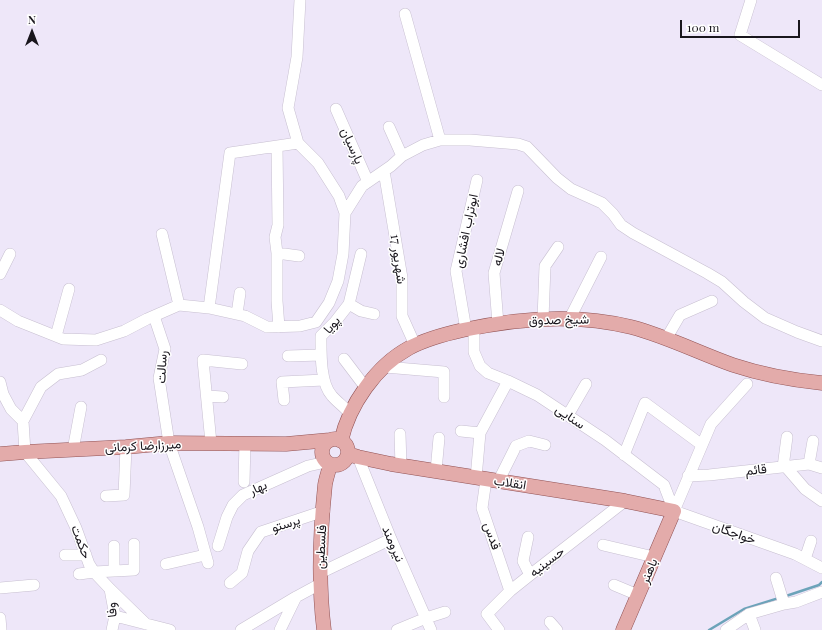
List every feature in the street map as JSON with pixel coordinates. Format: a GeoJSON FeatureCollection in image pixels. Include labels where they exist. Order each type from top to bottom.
{"type":"FeatureCollection","features":[{"type":"Feature","properties":{"kind":"main road","name":"شیخ صدوق"},"geometry":{"type":"LineString","coordinates":[[344,448],[343,432],[357,401],[380,371],[408,348],[420,342],[445,334],[512,322],[570,318],[612,323],[632,327],[733,365],[763,374],[800,381],[822,383]]}},
{"type":"Feature","properties":{"kind":"main road","name":"فلسطین"},"geometry":{"type":"LineString","coordinates":[[324,630],[320,558],[326,483],[326,460],[324,446],[326,442],[344,448]]}},
{"type":"Feature","properties":{"kind":"main road","name":"میرزارضا کرمانی"},"geometry":{"type":"LineString","coordinates":[[0,454],[169,444],[286,444]]}},
{"type":"Feature","properties":{"kind":"main road","name":"انقلاب"},"geometry":{"type":"LineString","coordinates":[[286,444],[344,448],[401,466],[625,501],[674,511]]}},
{"type":"Feature","properties":{"kind":"main road"},"geometry":{"type":"LineString","coordinates":[[286,444],[338,464],[341,463],[346,457],[344,448]]}},
{"type":"Feature","properties":{"kind":"main road","name":"باهنر"},"geometry":{"type":"LineString","coordinates":[[622,630],[674,511]]}},
{"type":"Feature","properties":{"kind":"street"},"geometry":{"type":"LineString","coordinates":[[0,310],[18,321],[62,339],[96,340],[124,331],[178,305],[209,308],[237,314],[245,316],[267,327],[300,326],[316,322],[329,303],[338,280],[343,254],[345,213],[339,196],[318,163],[298,143],[288,108],[297,56],[300,0]]}},
{"type":"Feature","properties":{"kind":"street"},"geometry":{"type":"LineString","coordinates":[[751,0],[740,35],[822,85]]}},
{"type":"Feature","properties":{"kind":"street"},"geometry":{"type":"LineString","coordinates":[[405,14],[440,140]]}},
{"type":"Feature","properties":{"kind":"street","name":"پارسیان"},"geometry":{"type":"LineString","coordinates":[[336,109],[368,182]]}},
{"type":"Feature","properties":{"kind":"street"},"geometry":{"type":"LineString","coordinates":[[389,127],[402,156]]}},
{"type":"Feature","properties":{"kind":"street"},"geometry":{"type":"LineString","coordinates":[[345,213],[362,186],[402,156],[423,145],[440,140],[470,140],[518,144],[527,147],[557,178],[571,189],[602,203],[621,225],[633,233],[722,282],[744,302],[765,318],[822,341]]}},
{"type":"Feature","properties":{"kind":"street"},"geometry":{"type":"LineString","coordinates":[[209,308],[230,153],[298,143]]}},
{"type":"Feature","properties":{"kind":"street"},"geometry":{"type":"LineString","coordinates":[[277,146],[278,225],[275,237],[277,253],[277,301],[279,327]]}},
{"type":"Feature","properties":{"kind":"street","name":"17 شهریور"},"geometry":{"type":"LineString","coordinates":[[384,171],[402,278],[402,316],[415,345]]}},
{"type":"Feature","properties":{"kind":"street","name":"ابوتراب افشاری"},"geometry":{"type":"LineString","coordinates":[[470,329],[456,271],[477,180]]}},
{"type":"Feature","properties":{"kind":"street","name":"لاله"},"geometry":{"type":"LineString","coordinates":[[498,324],[494,273],[518,191]]}},
{"type":"Feature","properties":{"kind":"street"},"geometry":{"type":"LineString","coordinates":[[162,234],[178,305]]}},
{"type":"Feature","properties":{"kind":"street"},"geometry":{"type":"LineString","coordinates":[[543,319],[545,266],[558,247]]}},
{"type":"Feature","properties":{"kind":"street"},"geometry":{"type":"LineString","coordinates":[[277,253],[299,256]]}},
{"type":"Feature","properties":{"kind":"street"},"geometry":{"type":"LineString","coordinates":[[0,274],[10,254]]}},
{"type":"Feature","properties":{"kind":"street","name":"پویا"},"geometry":{"type":"LineString","coordinates":[[350,414],[331,396],[324,380],[321,355],[322,336],[349,304],[361,254]]}},
{"type":"Feature","properties":{"kind":"street"},"geometry":{"type":"LineString","coordinates":[[570,318],[601,257]]}},
{"type":"Feature","properties":{"kind":"street"},"geometry":{"type":"LineString","coordinates":[[56,336],[69,289]]}},
{"type":"Feature","properties":{"kind":"street"},"geometry":{"type":"LineString","coordinates":[[237,314],[240,293]]}},
{"type":"Feature","properties":{"kind":"street"},"geometry":{"type":"LineString","coordinates":[[666,339],[680,315],[712,301]]}},
{"type":"Feature","properties":{"kind":"street"},"geometry":{"type":"LineString","coordinates":[[349,304],[361,311],[374,314]]}},
{"type":"Feature","properties":{"kind":"street","name":"رسالت"},"geometry":{"type":"LineString","coordinates":[[154,316],[165,348],[159,378],[169,444],[198,527],[206,559],[166,564]]}},
{"type":"Feature","properties":{"kind":"street","name":"سنایی"},"geometry":{"type":"LineString","coordinates":[[470,329],[474,352],[480,366],[488,372],[537,396],[605,440],[664,485],[674,511]]}},
{"type":"Feature","properties":{"kind":"street"},"geometry":{"type":"LineString","coordinates":[[288,356],[321,355]]}},
{"type":"Feature","properties":{"kind":"street"},"geometry":{"type":"LineString","coordinates":[[344,359],[366,388]]}},
{"type":"Feature","properties":{"kind":"street"},"geometry":{"type":"LineString","coordinates":[[25,452],[23,421],[41,387],[58,374],[82,370],[101,360]]}},
{"type":"Feature","properties":{"kind":"street"},"geometry":{"type":"LineString","coordinates":[[211,443],[203,360],[242,364]]}},
{"type":"Feature","properties":{"kind":"street"},"geometry":{"type":"LineString","coordinates":[[385,367],[444,372],[444,396]]}},
{"type":"Feature","properties":{"kind":"street"},"geometry":{"type":"LineString","coordinates":[[284,400],[282,382],[324,380]]}},
{"type":"Feature","properties":{"kind":"street"},"geometry":{"type":"LineString","coordinates":[[461,431],[480,433],[508,381]]}},
{"type":"Feature","properties":{"kind":"street"},"geometry":{"type":"LineString","coordinates":[[0,382],[3,394],[11,409],[23,421]]}},
{"type":"Feature","properties":{"kind":"street"},"geometry":{"type":"LineString","coordinates":[[568,415],[586,384]]}},
{"type":"Feature","properties":{"kind":"street"},"geometry":{"type":"LineString","coordinates":[[674,511],[711,424],[747,384]]}},
{"type":"Feature","properties":{"kind":"street"},"geometry":{"type":"LineString","coordinates":[[207,396],[223,398]]}},
{"type":"Feature","properties":{"kind":"street"},"geometry":{"type":"LineString","coordinates":[[624,455],[645,403],[702,445]]}},
{"type":"Feature","properties":{"kind":"street"},"geometry":{"type":"LineString","coordinates":[[73,450],[81,407]]}},
{"type":"Feature","properties":{"kind":"street","name":"قدس"},"geometry":{"type":"LineString","coordinates":[[480,433],[487,480],[482,508],[510,591]]}},
{"type":"Feature","properties":{"kind":"street"},"geometry":{"type":"LineString","coordinates":[[400,434],[401,466]]}},
{"type":"Feature","properties":{"kind":"street"},"geometry":{"type":"LineString","coordinates":[[787,437],[785,467],[805,490],[822,501]]}},
{"type":"Feature","properties":{"kind":"street"},"geometry":{"type":"LineString","coordinates":[[436,472],[439,438]]}},
{"type":"Feature","properties":{"kind":"street"},"geometry":{"type":"LineString","coordinates":[[487,480],[516,446],[529,441],[545,444]]}},
{"type":"Feature","properties":{"kind":"street"},"geometry":{"type":"LineString","coordinates":[[809,464],[813,441]]}},
{"type":"Feature","properties":{"kind":"street"},"geometry":{"type":"LineString","coordinates":[[244,482],[245,443]]}},
{"type":"Feature","properties":{"kind":"street"},"geometry":{"type":"LineString","coordinates":[[106,496],[124,495],[126,447]]}},
{"type":"Feature","properties":{"kind":"street","name":"نیرومند"},"geometry":{"type":"LineString","coordinates":[[344,448],[391,539],[431,630]]}},
{"type":"Feature","properties":{"kind":"street","name":"حکمت"},"geometry":{"type":"LineString","coordinates":[[25,452],[61,496],[94,572],[146,624]]}},
{"type":"Feature","properties":{"kind":"street","name":"بهار"},"geometry":{"type":"LineString","coordinates":[[218,546],[230,511],[243,495],[308,466],[326,460]]}},
{"type":"Feature","properties":{"kind":"street","name":"قائم"},"geometry":{"type":"LineString","coordinates":[[688,476],[809,464],[822,468]]}},
{"type":"Feature","properties":{"kind":"street","name":"حسینیه"},"geometry":{"type":"LineString","coordinates":[[499,630],[487,614],[510,591],[625,501]]}},
{"type":"Feature","properties":{"kind":"street","name":"پرستو"},"geometry":{"type":"LineString","coordinates":[[230,583],[242,573],[248,551],[261,532],[324,511]]}},
{"type":"Feature","properties":{"kind":"street","name":"خواجگان"},"geometry":{"type":"LineString","coordinates":[[674,511],[800,556],[822,568]]}},
{"type":"Feature","properties":{"kind":"street"},"geometry":{"type":"LineString","coordinates":[[528,537],[523,561],[530,575]]}},
{"type":"Feature","properties":{"kind":"street"},"geometry":{"type":"LineString","coordinates":[[241,630],[296,597],[320,579],[391,539]]}},
{"type":"Feature","properties":{"kind":"street"},"geometry":{"type":"LineString","coordinates":[[800,556],[811,540]]}},
{"type":"Feature","properties":{"kind":"street"},"geometry":{"type":"LineString","coordinates":[[79,574],[134,570],[134,544]]}},
{"type":"Feature","properties":{"kind":"street"},"geometry":{"type":"LineString","coordinates":[[603,545],[654,557]]}},
{"type":"Feature","properties":{"kind":"street"},"geometry":{"type":"LineString","coordinates":[[114,546],[114,571]]}},
{"type":"Feature","properties":{"kind":"street"},"geometry":{"type":"LineString","coordinates":[[65,555],[86,555]]}},
{"type":"Feature","properties":{"kind":"street"},"geometry":{"type":"LineString","coordinates":[[776,578],[784,604]]}},
{"type":"Feature","properties":{"kind":"street"},"geometry":{"type":"LineString","coordinates":[[0,588],[34,585]]}},
{"type":"Feature","properties":{"kind":"street"},"geometry":{"type":"LineString","coordinates":[[614,585],[638,595]]}},
{"type":"Feature","properties":{"kind":"street","name":"وفا"},"geometry":{"type":"LineString","coordinates":[[110,589],[115,616],[111,630]]}},
{"type":"Feature","properties":{"kind":"street"},"geometry":{"type":"LineString","coordinates":[[726,630],[749,614],[796,602],[822,593]]}},
{"type":"Feature","properties":{"kind":"street"},"geometry":{"type":"LineString","coordinates":[[280,630],[296,597]]}},
{"type":"Feature","properties":{"kind":"street"},"geometry":{"type":"LineString","coordinates":[[397,630],[444,612]]}},
{"type":"Feature","properties":{"kind":"street"},"geometry":{"type":"LineString","coordinates":[[749,614],[755,630]]}},
{"type":"Feature","properties":{"kind":"street"},"geometry":{"type":"LineString","coordinates":[[115,616],[170,630]]}},
{"type":"Feature","properties":{"kind":"street"},"geometry":{"type":"LineString","coordinates":[[0,618],[1,630]]}},
{"type":"Feature","properties":{"kind":"waterway"},"geometry":{"type":"LineString","coordinates":[[786,596],[819,585],[822,582]]}},
{"type":"Feature","properties":{"kind":"waterway"},"geometry":{"type":"LineString","coordinates":[[709,630],[744,609],[779,598]]}}]}
